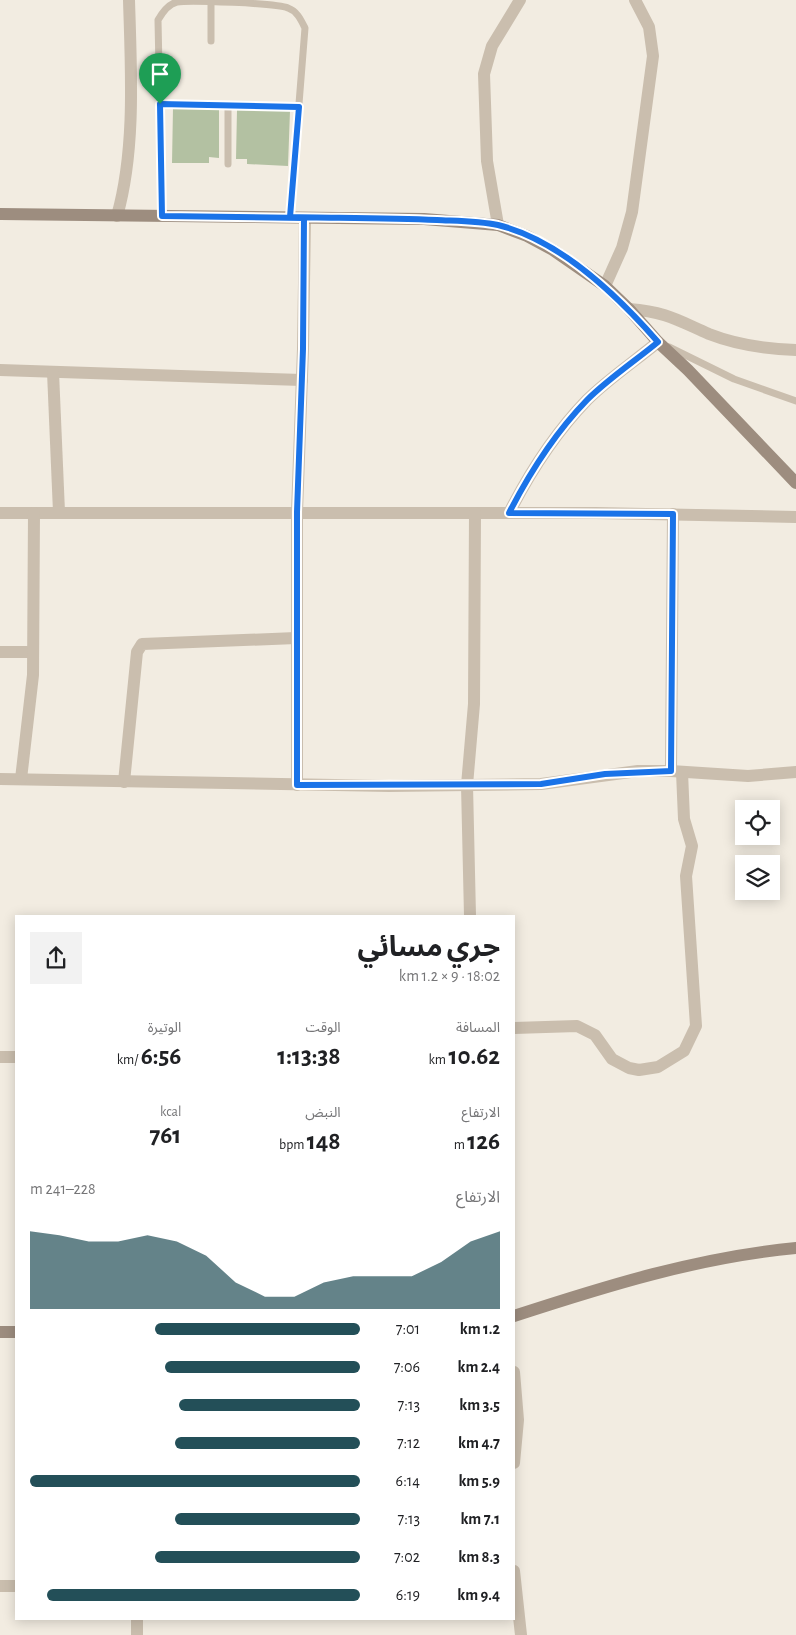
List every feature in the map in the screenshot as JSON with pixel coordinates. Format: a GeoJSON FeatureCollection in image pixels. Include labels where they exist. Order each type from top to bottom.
{"type":"FeatureCollection","features":[{"type":"Feature","properties":{"kind":"main road"},"geometry":{"type":"LineString","coordinates":[[0,214],[433,220],[498,225],[527,236],[553,250],[605,286],[630,309],[658,342],[688,370],[796,483]]}},
{"type":"Feature","properties":{"kind":"main road"},"geometry":{"type":"LineString","coordinates":[[515,1316],[650,1274],[755,1252],[796,1248]]}},
{"type":"Feature","properties":{"kind":"main road"},"geometry":{"type":"LineString","coordinates":[[0,1332],[15,1332]]}},
{"type":"Feature","properties":{"kind":"street"},"geometry":{"type":"LineString","coordinates":[[118,216],[126,179],[129,137],[129,0]]}},
{"type":"Feature","properties":{"kind":"street"},"geometry":{"type":"LineString","coordinates":[[498,225],[487,161],[484,74],[492,46],[520,0]]}},
{"type":"Feature","properties":{"kind":"street"},"geometry":{"type":"LineString","coordinates":[[605,286],[619,256],[632,212],[653,56],[648,27],[635,0]]}},
{"type":"Feature","properties":{"kind":"street"},"geometry":{"type":"LineString","coordinates":[[297,785],[297,512],[302,380],[304,218]]}},
{"type":"Feature","properties":{"kind":"street"},"geometry":{"type":"LineString","coordinates":[[630,309],[667,314],[710,334],[745,345],[796,350]]}},
{"type":"Feature","properties":{"kind":"street"},"geometry":{"type":"LineString","coordinates":[[509,513],[524,483],[567,422],[588,399],[658,342]]}},
{"type":"Feature","properties":{"kind":"street"},"geometry":{"type":"LineString","coordinates":[[0,370],[302,380]]}},
{"type":"Feature","properties":{"kind":"street"},"geometry":{"type":"LineString","coordinates":[[53,372],[59,512]]}},
{"type":"Feature","properties":{"kind":"street"},"geometry":{"type":"LineString","coordinates":[[0,513],[509,513],[796,517]]}},
{"type":"Feature","properties":{"kind":"street"},"geometry":{"type":"LineString","coordinates":[[20,780],[31,700],[34,513]]}},
{"type":"Feature","properties":{"kind":"street"},"geometry":{"type":"LineString","coordinates":[[470,915],[467,785],[474,704],[475,513]]}},
{"type":"Feature","properties":{"kind":"street"},"geometry":{"type":"LineString","coordinates":[[515,1028],[577,1026],[595,1035],[612,1060],[629,1068],[639,1070],[658,1067],[684,1051],[696,1026],[686,876],[692,846],[684,819],[676,771],[673,514]]}},
{"type":"Feature","properties":{"kind":"street"},"geometry":{"type":"LineString","coordinates":[[124,782],[136,658],[142,644],[296,638]]}},
{"type":"Feature","properties":{"kind":"street"},"geometry":{"type":"LineString","coordinates":[[0,652],[32,652]]}},
{"type":"Feature","properties":{"kind":"street"},"geometry":{"type":"LineString","coordinates":[[0,779],[297,785],[467,785],[541,784],[605,774],[676,771],[748,776],[796,772]]}},
{"type":"Feature","properties":{"kind":"street"},"geometry":{"type":"LineString","coordinates":[[0,1058],[15,1058]]}},
{"type":"Feature","properties":{"kind":"street"},"geometry":{"type":"LineString","coordinates":[[515,1384],[518,1420],[515,1452]]}},
{"type":"Feature","properties":{"kind":"street"},"geometry":{"type":"LineString","coordinates":[[515,1581],[521,1635]]}},
{"type":"Feature","properties":{"kind":"street"},"geometry":{"type":"LineString","coordinates":[[0,1586],[15,1586]]}},
{"type":"Feature","properties":{"kind":"street"},"geometry":{"type":"LineString","coordinates":[[137,1620],[137,1635]]}},
{"type":"Feature","properties":{"kind":"lane"},"geometry":{"type":"LineString","coordinates":[[211,1],[211,41]]}},
{"type":"Feature","properties":{"kind":"lane"},"geometry":{"type":"LineString","coordinates":[[162,216],[158,20],[164,10],[175,2],[211,1],[288,8],[298,16],[305,28],[290,217]]}},
{"type":"Feature","properties":{"kind":"lane"},"geometry":{"type":"LineString","coordinates":[[160,104],[299,107]]}},
{"type":"Feature","properties":{"kind":"lane"},"geometry":{"type":"LineString","coordinates":[[228,105],[228,164]]}},
{"type":"Feature","properties":{"kind":"lane"},"geometry":{"type":"LineString","coordinates":[[658,342],[734,379],[796,401]]}},
{"type":"Feature","properties":{"kind":"green space"},"geometry":{"type":"Polygon","coordinates":[[[173,108],[219,109],[219,158],[209,157],[209,163],[172,163],[173,108]]]}},
{"type":"Feature","properties":{"kind":"green space"},"geometry":{"type":"Polygon","coordinates":[[[237,110],[290,111],[288,166],[247,164],[247,159],[236,159],[237,110]]]}},
{"type":"Feature","properties":{"kind":"route"},"geometry":{"type":"LineString","coordinates":[[160,104],[299,107],[290,217],[461,221],[498,225],[527,236],[579,266],[630,309],[658,342],[588,399],[567,422],[524,483],[509,513],[673,514],[671,771],[605,774],[541,784],[297,785],[297,512],[303,349],[304,218],[162,216],[160,104]]}}]}
